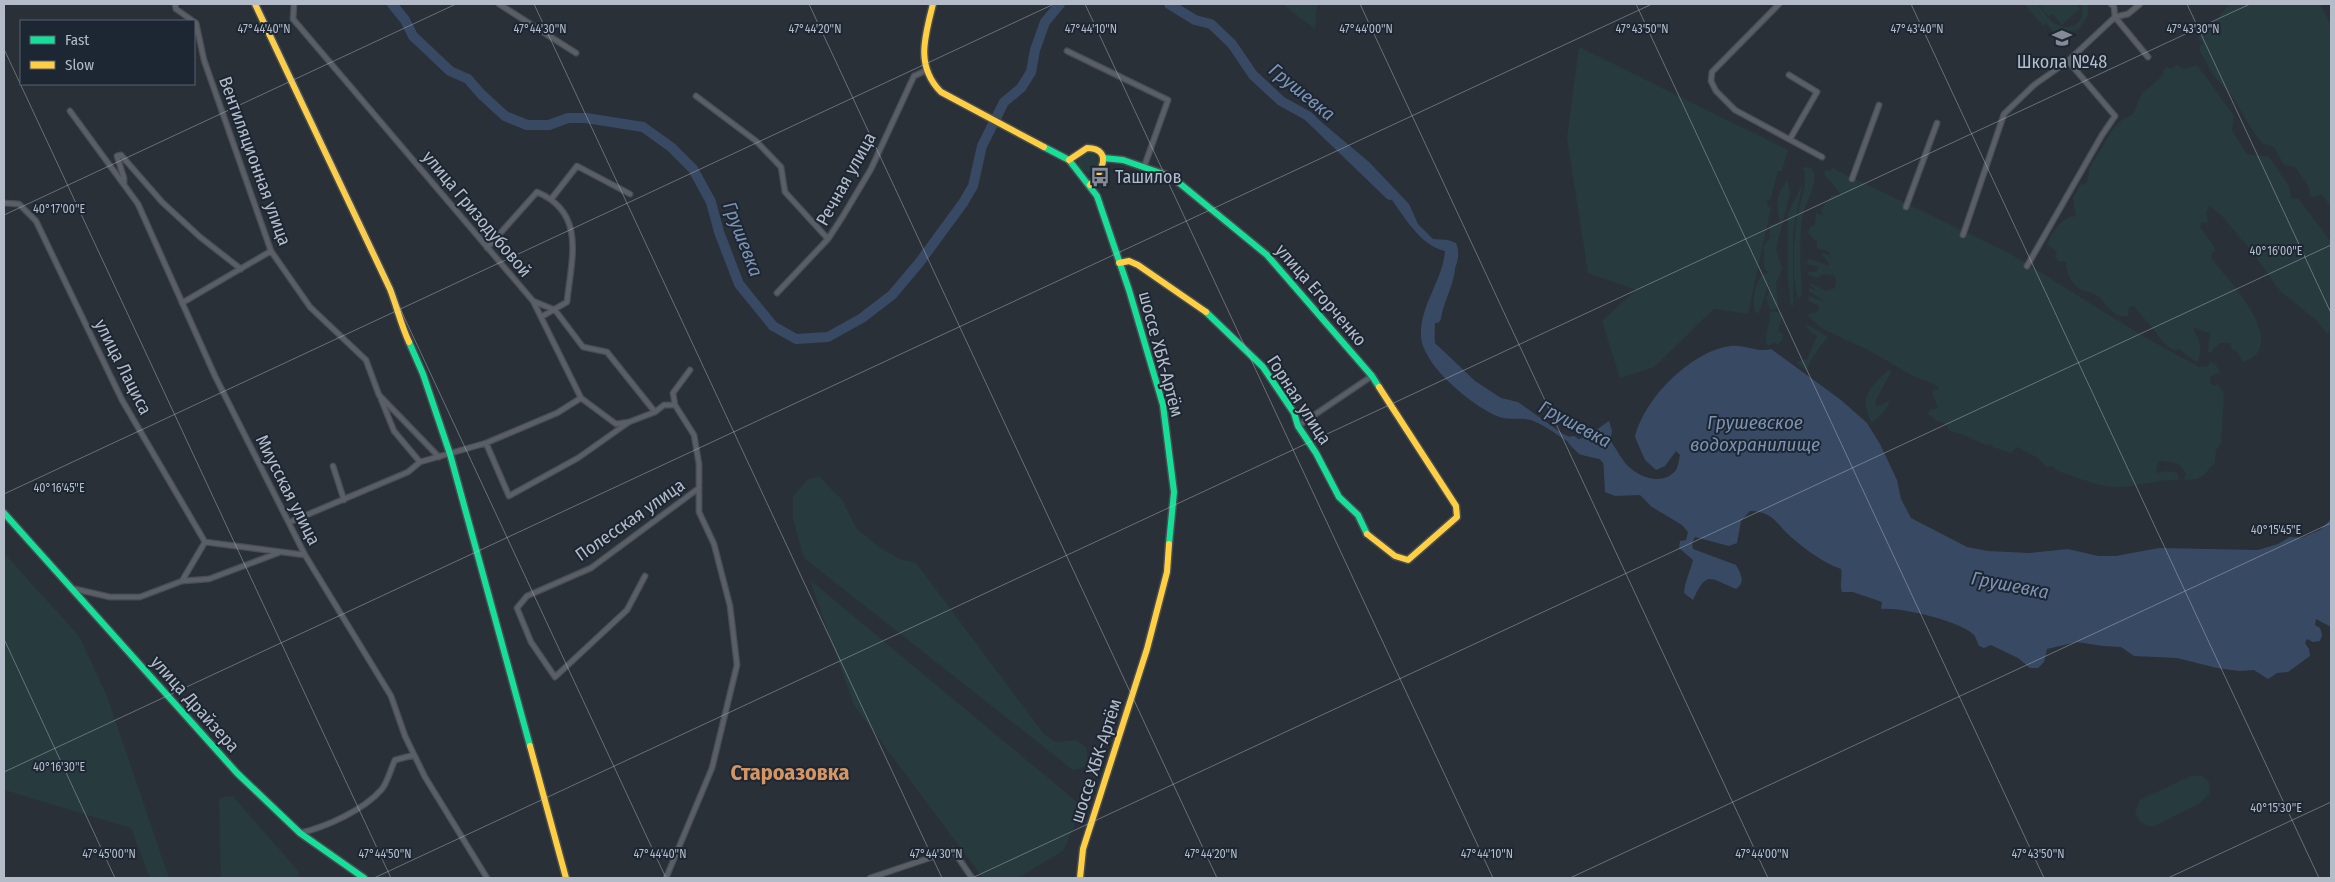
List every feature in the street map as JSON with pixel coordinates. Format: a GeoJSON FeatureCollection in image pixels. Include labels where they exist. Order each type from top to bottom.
{"type":"FeatureCollection","features":[{"type":"Feature","properties":{"kind":"street","name":"Вентиляционная улица"},"geometry":{"type":"LineString","coordinates":[[175,4],[176,9],[192,20]]}},
{"type":"Feature","properties":{"kind":"street"},"geometry":{"type":"LineString","coordinates":[[255,4],[390,289],[397,306],[398,317],[423,374],[450,454],[566,878]]}},
{"type":"Feature","properties":{"kind":"street","name":"улица Гризодубовой"},"geometry":{"type":"LineString","coordinates":[[294,4],[293,19],[533,301],[581,398],[616,424],[629,422]]}},
{"type":"Feature","properties":{"kind":"street"},"geometry":{"type":"LineString","coordinates":[[499,4],[576,53]]}},
{"type":"Feature","properties":{"kind":"street"},"geometry":{"type":"LineString","coordinates":[[925,71],[923,62],[933,4]]}},
{"type":"Feature","properties":{"kind":"street"},"geometry":{"type":"LineString","coordinates":[[1779,4],[1712,72],[1711,81],[1716,90],[1734,110],[1790,138],[1822,157]]}},
{"type":"Feature","properties":{"kind":"street"},"geometry":{"type":"LineString","coordinates":[[2111,4],[2114,7],[2115,16],[2148,57]]}},
{"type":"Feature","properties":{"kind":"street"},"geometry":{"type":"LineString","coordinates":[[1964,235],[1998,137],[2004,114],[2034,85],[2068,61],[2115,16],[2128,14],[2140,4]]}},
{"type":"Feature","properties":{"kind":"street","name":"Вентиляционная улица"},"geometry":{"type":"LineString","coordinates":[[195,22],[204,60],[271,251],[310,307],[366,360],[394,431],[420,462]]}},
{"type":"Feature","properties":{"kind":"street"},"geometry":{"type":"LineString","coordinates":[[1067,51],[1168,100],[1144,167]]}},
{"type":"Feature","properties":{"kind":"street"},"geometry":{"type":"LineString","coordinates":[[2027,266],[2102,135],[2115,116],[2068,61]]}},
{"type":"Feature","properties":{"kind":"street","name":"шоссе ХБК-Артём"},"geometry":{"type":"LineString","coordinates":[[925,71],[933,86],[941,92],[984,113],[1069,160],[1090,185],[1097,196],[1129,290],[1163,405],[1174,492],[1166,572],[1147,649],[1083,849],[1080,878]]}},
{"type":"Feature","properties":{"kind":"street","name":"Речная улица"},"geometry":{"type":"LineString","coordinates":[[778,293],[828,239],[871,169],[914,76],[925,71]]}},
{"type":"Feature","properties":{"kind":"street"},"geometry":{"type":"LineString","coordinates":[[1789,75],[1817,92],[1790,138]]}},
{"type":"Feature","properties":{"kind":"street"},"geometry":{"type":"LineString","coordinates":[[696,96],[756,141],[781,167],[785,192],[828,239]]}},
{"type":"Feature","properties":{"kind":"street"},"geometry":{"type":"LineString","coordinates":[[1852,178],[1879,105]]}},
{"type":"Feature","properties":{"kind":"street","name":"Миусская улица"},"geometry":{"type":"LineString","coordinates":[[70,111],[138,204],[215,376],[305,555],[391,696],[414,755],[439,801],[487,878]]}},
{"type":"Feature","properties":{"kind":"street"},"geometry":{"type":"LineString","coordinates":[[1906,207],[1937,123]]}},
{"type":"Feature","properties":{"kind":"street","name":"улица Егорченко"},"geometry":{"type":"LineString","coordinates":[[1069,160],[1080,151],[1089,148],[1098,151],[1103,158],[1123,160],[1172,177],[1267,255],[1372,376],[1456,506],[1457,518],[1408,560]]}},
{"type":"Feature","properties":{"kind":"street"},"geometry":{"type":"LineString","coordinates":[[124,185],[124,178],[117,156],[121,155],[162,202],[200,237],[241,269]]}},
{"type":"Feature","properties":{"kind":"street"},"geometry":{"type":"LineString","coordinates":[[1090,185],[1102,170],[1103,158]]}},
{"type":"Feature","properties":{"kind":"street"},"geometry":{"type":"LineString","coordinates":[[552,198],[577,166],[630,194]]}},
{"type":"Feature","properties":{"kind":"street"},"geometry":{"type":"LineString","coordinates":[[487,248],[537,192],[552,198],[566,216],[574,240],[567,302],[556,310],[546,312],[541,317]]}},
{"type":"Feature","properties":{"kind":"street","name":"улица Лациса"},"geometry":{"type":"LineString","coordinates":[[4,203],[19,204],[36,221],[122,400],[205,542]]}},
{"type":"Feature","properties":{"kind":"street"},"geometry":{"type":"LineString","coordinates":[[182,303],[271,251]]}},
{"type":"Feature","properties":{"kind":"street","name":"Горная улица"},"geometry":{"type":"LineString","coordinates":[[1119,263],[1129,261],[1138,265],[1212,316],[1263,367],[1294,413],[1298,426],[1316,452],[1339,497],[1358,515],[1366,533],[1395,556],[1408,560]]}},
{"type":"Feature","properties":{"kind":"street"},"geometry":{"type":"LineString","coordinates":[[533,301],[556,310],[583,347],[606,352],[655,412]]}},
{"type":"Feature","properties":{"kind":"street"},"geometry":{"type":"LineString","coordinates":[[666,878],[712,768],[738,665],[730,606],[714,544],[699,512],[698,464],[694,435],[676,405],[673,393],[690,370]]}},
{"type":"Feature","properties":{"kind":"street"},"geometry":{"type":"LineString","coordinates":[[1298,426],[1372,376]]}},
{"type":"Feature","properties":{"kind":"street","name":"Вентиляционная улица"},"geometry":{"type":"LineString","coordinates":[[379,395],[439,457]]}},
{"type":"Feature","properties":{"kind":"street"},"geometry":{"type":"LineString","coordinates":[[290,522],[408,472],[420,462],[486,443],[556,412],[581,398]]}},
{"type":"Feature","properties":{"kind":"street"},"geometry":{"type":"LineString","coordinates":[[486,443],[509,496],[578,458],[629,422],[655,412],[664,405],[676,405]]}},
{"type":"Feature","properties":{"kind":"street"},"geometry":{"type":"LineString","coordinates":[[333,466],[344,500]]}},
{"type":"Feature","properties":{"kind":"street","name":"Полесская улица"},"geometry":{"type":"LineString","coordinates":[[645,576],[626,610],[555,677],[530,642],[516,608],[527,596],[591,568],[699,488]]}},
{"type":"Feature","properties":{"kind":"street","name":"улица Драйзера"},"geometry":{"type":"LineString","coordinates":[[4,513],[237,773],[300,833],[364,878]]}},
{"type":"Feature","properties":{"kind":"street"},"geometry":{"type":"LineString","coordinates":[[182,581],[205,542],[305,555]]}},
{"type":"Feature","properties":{"kind":"street"},"geometry":{"type":"LineString","coordinates":[[74,589],[110,596],[140,597],[182,581],[208,579],[279,552]]}},
{"type":"Feature","properties":{"kind":"street"},"geometry":{"type":"LineString","coordinates":[[300,833],[324,827],[360,806],[383,788],[395,760],[414,755]]}},
{"type":"Feature","properties":{"kind":"street"},"geometry":{"type":"LineString","coordinates":[[870,878],[954,850],[972,878]]}},
{"type":"Feature","properties":{"kind":"green space"},"geometry":{"type":"Polygon","coordinates":[[[1282,4],[1317,4],[1315,29],[1282,4]]]}},
{"type":"Feature","properties":{"kind":"green space"},"geometry":{"type":"Polygon","coordinates":[[[2024,4],[2037,4],[2050,20],[2067,27],[2077,24],[2080,20],[2082,16],[2081,4],[2088,4],[2088,16],[2078,30],[2062,32],[2067,39],[2063,43],[2046,23],[2043,26],[2024,4]]]}},
{"type":"Feature","properties":{"kind":"green space"},"geometry":{"type":"Polygon","coordinates":[[[2038,4],[2076,4],[2080,9],[2062,25],[2053,14],[2049,17],[2038,4]]]}},
{"type":"Feature","properties":{"kind":"green space"},"geometry":{"type":"Polygon","coordinates":[[[2230,4],[2320,4],[2331,25],[2331,212],[2329,204],[2321,194],[2314,197],[2310,195],[2309,187],[2295,167],[2284,165],[2274,147],[2262,143],[2232,96],[2215,77],[2200,52],[2200,46],[2203,44],[2198,38],[2230,4]]]}},
{"type":"Feature","properties":{"kind":"green space"},"geometry":{"type":"Polygon","coordinates":[[[1579,47],[1788,150],[1782,171],[1778,171],[1771,198],[1767,201],[1767,205],[1771,208],[1748,314],[1714,309],[1654,367],[1620,378],[1602,321],[1636,290],[1588,273],[1567,138],[1579,47]]]}},
{"type":"Feature","properties":{"kind":"green space"},"geometry":{"type":"Polygon","coordinates":[[[2176,65],[2186,69],[2197,65],[2234,116],[2232,131],[2247,154],[2269,157],[2289,186],[2291,198],[2299,199],[2331,242],[2331,328],[2327,334],[2316,320],[2280,291],[2254,254],[2221,215],[2210,206],[2206,212],[2208,221],[2206,224],[2202,221],[2200,227],[2216,250],[2215,252],[2213,251],[2211,258],[2241,295],[2259,327],[2261,342],[2257,354],[2243,362],[2238,353],[2232,349],[2230,343],[2220,343],[2210,353],[2208,351],[2210,333],[2195,327],[2193,328],[2200,347],[2198,361],[2195,361],[2179,349],[2174,350],[2167,346],[2134,306],[2129,307],[2128,316],[2118,315],[2096,295],[2077,287],[2069,276],[2066,262],[2058,261],[2055,257],[2057,253],[2047,245],[2051,235],[2062,222],[2076,216],[2073,198],[2080,185],[2085,184],[2088,180],[2089,169],[2113,129],[2121,121],[2133,114],[2142,94],[2163,75],[2166,67],[2171,69],[2176,65]]]}},
{"type":"Feature","properties":{"kind":"green space"},"geometry":{"type":"Polygon","coordinates":[[[1088,152],[1095,155],[1098,162],[1095,169],[1088,172],[1081,169],[1078,162],[1081,155],[1088,152]]]}},
{"type":"Feature","properties":{"kind":"green space"},"geometry":{"type":"Polygon","coordinates":[[[1802,168],[1811,168],[1815,178],[1802,218],[1800,253],[1802,290],[1801,296],[1798,299],[1794,279],[1794,248],[1796,221],[1804,190],[1805,173],[1802,168]]]}},
{"type":"Feature","properties":{"kind":"green space"},"geometry":{"type":"Polygon","coordinates":[[[1832,168],[2011,254],[2146,338],[2199,367],[2208,366],[2210,361],[2216,365],[2220,372],[2210,377],[2210,381],[2213,386],[2218,384],[2224,394],[2221,444],[2216,450],[2215,463],[2204,475],[2197,479],[2184,480],[2186,473],[2177,463],[2160,461],[2158,462],[2156,473],[2167,471],[2177,473],[2179,480],[2111,487],[2061,472],[2053,466],[2046,467],[2038,458],[2017,447],[2011,453],[1993,447],[1991,444],[1986,445],[1948,430],[1948,425],[1937,421],[1928,414],[1930,410],[1938,408],[1932,393],[1933,390],[1939,389],[1938,386],[1915,377],[1870,351],[1821,328],[1807,315],[1816,312],[1820,307],[1808,300],[1809,296],[1825,302],[1808,290],[1810,288],[1816,290],[1810,285],[1811,283],[1826,291],[1835,288],[1836,278],[1829,274],[1824,274],[1817,278],[1809,275],[1808,272],[1816,272],[1819,267],[1807,264],[1808,258],[1829,266],[1822,253],[1830,255],[1830,252],[1817,248],[1817,242],[1808,233],[1810,227],[1815,225],[1816,213],[1824,216],[1821,212],[1824,205],[1831,196],[1841,194],[1824,174],[1826,169],[1830,171],[1832,168]]]}},
{"type":"Feature","properties":{"kind":"green space"},"geometry":{"type":"Polygon","coordinates":[[[1787,180],[1790,193],[1776,249],[1782,268],[1776,284],[1778,304],[1775,309],[1770,310],[1766,298],[1769,292],[1769,284],[1757,314],[1754,306],[1756,288],[1760,277],[1768,273],[1764,267],[1764,245],[1770,238],[1770,225],[1780,222],[1778,200],[1787,180]]]}},
{"type":"Feature","properties":{"kind":"green space"},"geometry":{"type":"Polygon","coordinates":[[[1803,183],[1793,232],[1793,306],[1791,306],[1788,278],[1788,213],[1803,183]]]}},
{"type":"Feature","properties":{"kind":"green space"},"geometry":{"type":"Polygon","coordinates":[[[1774,311],[1783,314],[1778,331],[1783,334],[1783,339],[1777,345],[1774,342],[1769,346],[1766,343],[1766,337],[1770,312],[1774,311]]]}},
{"type":"Feature","properties":{"kind":"green space"},"geometry":{"type":"Polygon","coordinates":[[[1805,323],[1828,337],[1813,357],[1807,371],[1796,362],[1807,359],[1817,336],[1809,330],[1805,323]]]}},
{"type":"Feature","properties":{"kind":"green space"},"geometry":{"type":"Polygon","coordinates":[[[1889,370],[1891,372],[1875,402],[1876,406],[1890,400],[1888,406],[1872,422],[1867,411],[1866,399],[1871,388],[1889,370]]]}},
{"type":"Feature","properties":{"kind":"green space"},"geometry":{"type":"Polygon","coordinates":[[[819,476],[843,501],[856,528],[880,548],[900,559],[916,563],[1044,734],[1056,742],[1076,740],[1086,747],[1088,761],[1083,768],[1073,770],[804,558],[793,519],[793,496],[807,480],[819,476]]]}},
{"type":"Feature","properties":{"kind":"green space"},"geometry":{"type":"Polygon","coordinates":[[[4,553],[79,636],[107,696],[169,878],[150,878],[131,828],[4,790],[4,553]]]}},
{"type":"Feature","properties":{"kind":"green space"},"geometry":{"type":"Polygon","coordinates":[[[810,580],[1083,807],[1063,851],[1018,878],[983,878],[854,705],[810,580]]]}},
{"type":"Feature","properties":{"kind":"green space"},"geometry":{"type":"Polygon","coordinates":[[[2191,776],[2201,776],[2209,782],[2210,793],[2199,804],[2154,826],[2149,826],[2139,821],[2135,812],[2140,800],[2191,776]]]}},
{"type":"Feature","properties":{"kind":"green space"},"geometry":{"type":"Polygon","coordinates":[[[233,796],[299,872],[298,878],[221,878],[219,798],[233,796]]]}},
{"type":"Feature","properties":{"kind":"water","name":"Грушевское водохранилище"},"geometry":{"type":"Polygon","coordinates":[[[1308,116],[1325,125],[1369,162],[1409,204],[1418,224],[1433,239],[1448,240],[1456,243],[1458,258],[1453,274],[1438,305],[1435,343],[1475,381],[1501,398],[1518,402],[1563,434],[1577,440],[1589,435],[1609,421],[1612,431],[1610,440],[1625,463],[1645,477],[1658,479],[1671,475],[1676,470],[1680,455],[1676,451],[1665,466],[1656,470],[1645,460],[1635,437],[1640,422],[1658,393],[1685,367],[1715,350],[1730,346],[1762,350],[1771,349],[1841,400],[1867,423],[1880,444],[1897,480],[1901,499],[1911,518],[1967,547],[1988,551],[2030,553],[2068,549],[2098,556],[2116,556],[2159,548],[2258,550],[2278,544],[2290,537],[2301,538],[2320,530],[2331,519],[2331,627],[2316,619],[2315,625],[2320,628],[2322,635],[2320,641],[2313,642],[2307,639],[2305,643],[2309,649],[2310,656],[2288,672],[2277,673],[2268,679],[2254,670],[2239,671],[2217,668],[2177,658],[2134,656],[2121,647],[2077,642],[2047,649],[2044,662],[2038,668],[2030,668],[2018,658],[1991,645],[1984,648],[1979,646],[1974,635],[1944,620],[1902,610],[1881,609],[1882,602],[1853,592],[1842,592],[1841,569],[1808,551],[1774,519],[1764,513],[1750,511],[1741,521],[1737,543],[1729,546],[1695,537],[1692,543],[1693,549],[1736,565],[1742,581],[1736,589],[1714,580],[1706,580],[1693,600],[1684,593],[1693,560],[1679,548],[1680,541],[1686,540],[1688,532],[1682,525],[1652,507],[1640,495],[1615,496],[1605,492],[1603,455],[1581,449],[1531,420],[1509,419],[1486,411],[1449,382],[1438,370],[1423,346],[1421,335],[1424,313],[1440,272],[1445,251],[1425,241],[1409,224],[1381,186],[1364,167],[1334,140],[1302,118],[1308,116]]]}},
{"type":"Feature","properties":{"kind":"waterway","name":"Грушевка"},"geometry":{"type":"LineString","coordinates":[[392,4],[405,20],[413,36],[450,71],[468,79],[505,116],[527,125],[549,125],[568,118],[586,118],[643,127],[671,147],[693,169],[711,202],[719,232],[739,284],[773,326],[796,339],[828,337],[862,318],[892,295],[919,263],[963,203],[973,186],[982,146],[1004,102],[1021,88],[1031,72],[1035,50],[1045,22],[1060,4]]}},
{"type":"Feature","properties":{"kind":"waterway","name":"Грушевка"},"geometry":{"type":"LineString","coordinates":[[1169,4],[1195,20],[1211,24],[1232,44],[1253,75],[1281,101],[1308,116],[1390,195]]}},
{"type":"Feature","properties":{"kind":"waterway","name":"Грушевка"},"geometry":{"type":"LineString","coordinates":[[1436,318],[1450,270]]}},
{"type":"Feature","properties":{"kind":"waterway","name":"Грушевка"},"geometry":{"type":"LineString","coordinates":[[1573,441],[1582,450],[1603,455],[1612,466]]}},
{"type":"Feature","properties":{"kind":"traffic: fast"},"geometry":{"type":"LineString","coordinates":[[1044,147],[1069,160],[1097,196],[1129,290],[1163,405],[1174,492],[1169,544]]}},
{"type":"Feature","properties":{"kind":"traffic: fast"},"geometry":{"type":"LineString","coordinates":[[1103,158],[1123,160],[1172,177],[1267,255],[1372,376],[1379,387]]}},
{"type":"Feature","properties":{"kind":"traffic: fast"},"geometry":{"type":"LineString","coordinates":[[1206,312],[1263,367],[1294,413],[1298,426],[1316,453],[1339,497],[1358,515],[1367,534]]}},
{"type":"Feature","properties":{"kind":"traffic: fast"},"geometry":{"type":"LineString","coordinates":[[409,342],[423,374],[450,454],[530,746]]}},
{"type":"Feature","properties":{"kind":"traffic: fast"},"geometry":{"type":"LineString","coordinates":[[4,513],[237,773],[300,833],[364,878]]}},
{"type":"Feature","properties":{"kind":"traffic: slow"},"geometry":{"type":"LineString","coordinates":[[255,4],[390,289],[409,342]]}},
{"type":"Feature","properties":{"kind":"traffic: slow"},"geometry":{"type":"LineString","coordinates":[[933,4],[924,50],[928,72],[933,82],[941,92],[1044,147]]}},
{"type":"Feature","properties":{"kind":"traffic: slow"},"geometry":{"type":"LineString","coordinates":[[1069,160],[1087,148],[1096,149],[1101,153],[1103,157],[1101,169],[1090,185]]}},
{"type":"Feature","properties":{"kind":"traffic: slow"},"geometry":{"type":"LineString","coordinates":[[1119,263],[1129,261],[1138,265],[1206,312]]}},
{"type":"Feature","properties":{"kind":"traffic: slow"},"geometry":{"type":"LineString","coordinates":[[1367,534],[1395,556],[1408,560],[1457,517],[1456,506],[1379,387]]}},
{"type":"Feature","properties":{"kind":"traffic: slow"},"geometry":{"type":"LineString","coordinates":[[1080,878],[1083,849],[1147,649],[1167,572],[1169,544]]}},
{"type":"Feature","properties":{"kind":"traffic: slow"},"geometry":{"type":"LineString","coordinates":[[530,746],[566,878]]}},
{"type":"Feature","properties":{"kind":"place","name":"Школа №48"},"geometry":{"type":"Point","coordinates":[2062,38]}},
{"type":"Feature","properties":{"kind":"place","name":"Ташилов"},"geometry":{"type":"Point","coordinates":[1100,177]}},
{"type":"Feature","properties":{"kind":"district","name":"Староазовка"},"geometry":{"type":"Point","coordinates":[790,772]}}]}
